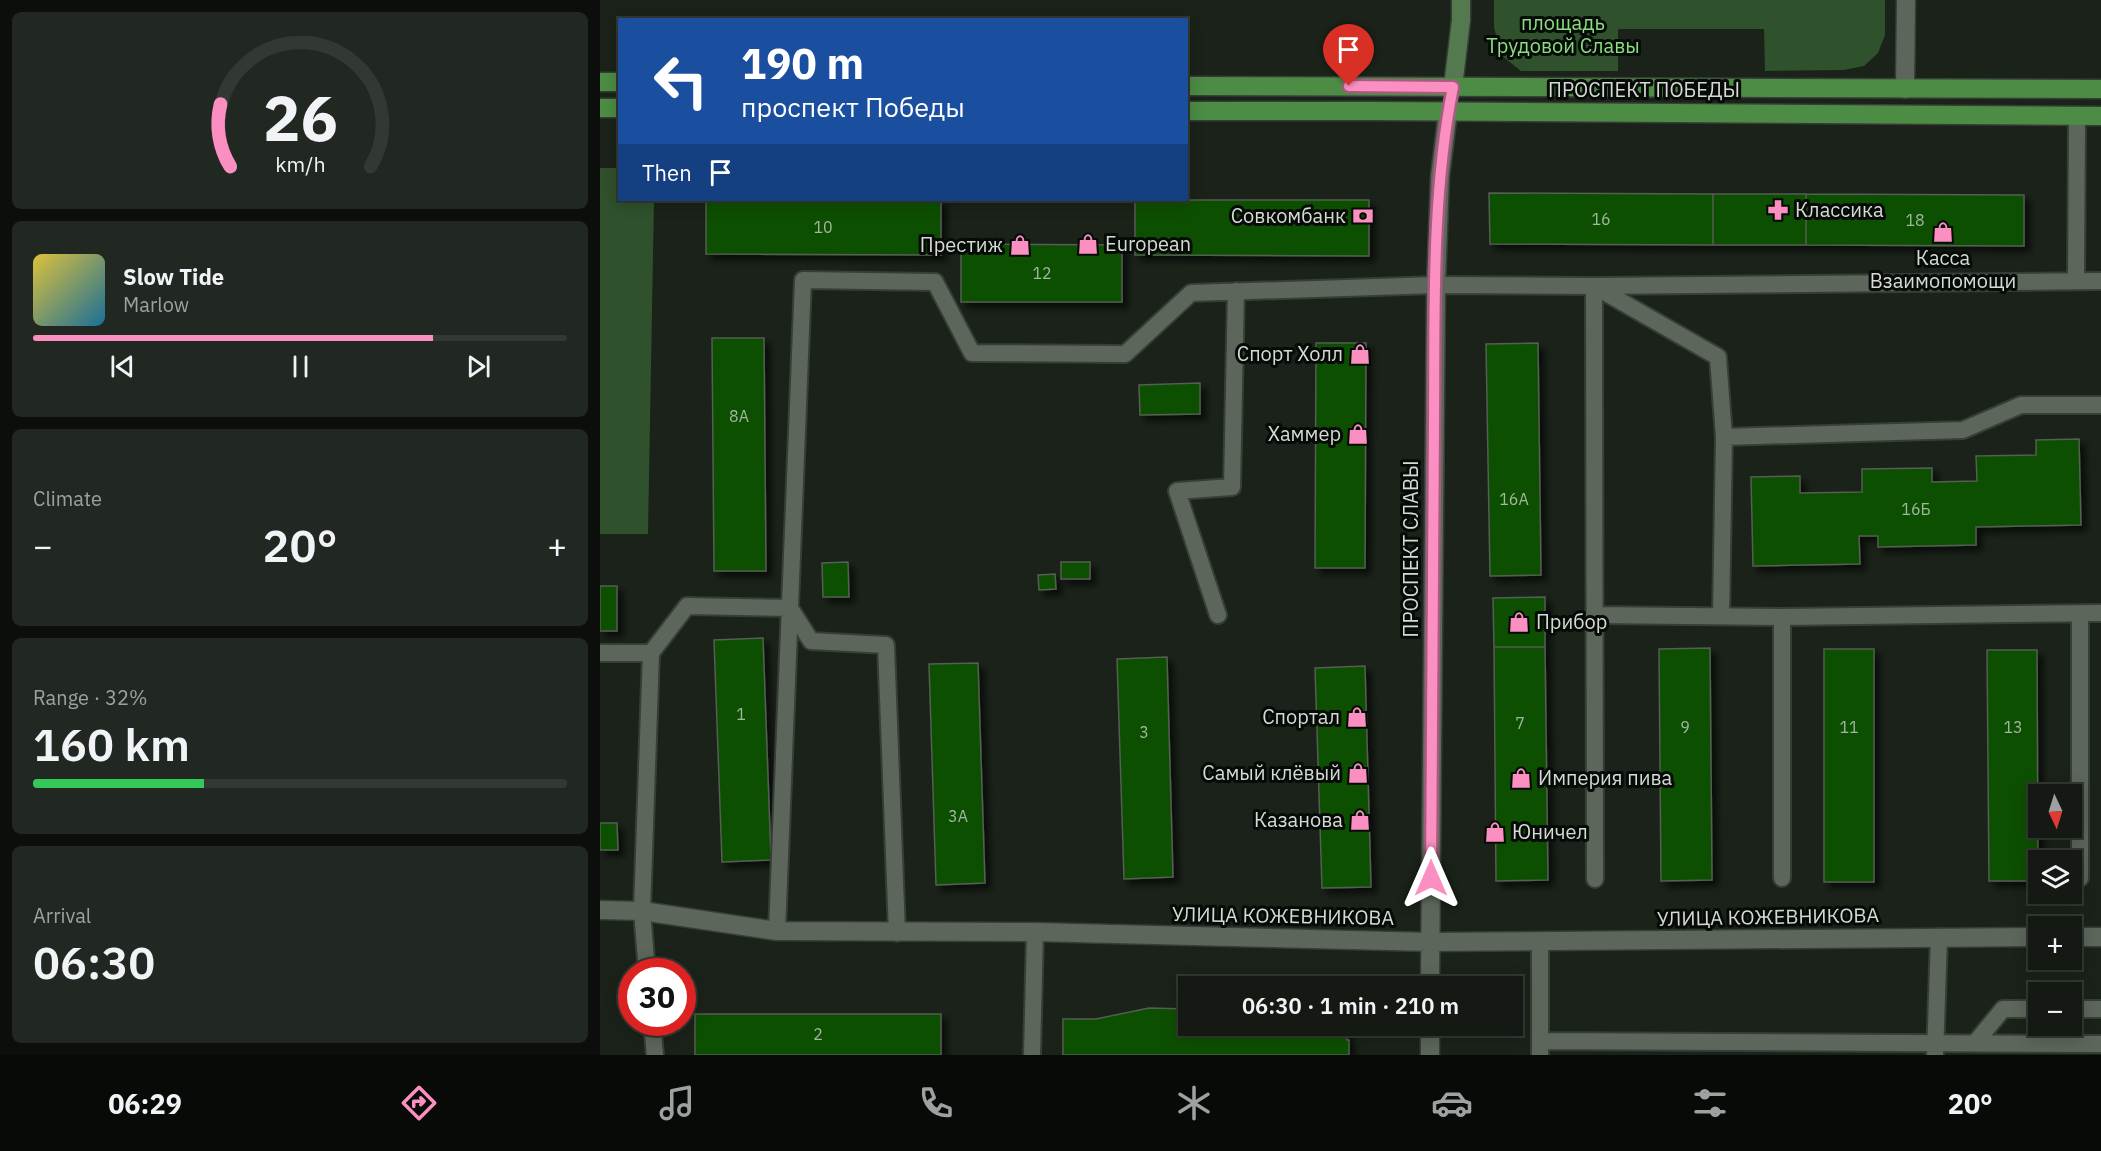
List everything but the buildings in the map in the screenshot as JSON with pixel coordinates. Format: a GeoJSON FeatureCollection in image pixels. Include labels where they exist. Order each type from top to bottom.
{"type":"FeatureCollection","features":[{"type":"Feature","properties":{"kind":"main road"},"geometry":{"type":"LineString","coordinates":[[1448,112],[1460,32],[1461,0]]}},
{"type":"Feature","properties":{"kind":"main road"},"geometry":{"type":"LineString","coordinates":[[600,82],[618,82]]}},
{"type":"Feature","properties":{"kind":"main road","name":"ПРОСПЕКТ ПОБЕДЫ"},"geometry":{"type":"LineString","coordinates":[[1188,86],[2101,89]]}},
{"type":"Feature","properties":{"kind":"main road"},"geometry":{"type":"LineString","coordinates":[[1905,89],[1905,114]]}},
{"type":"Feature","properties":{"kind":"main road"},"geometry":{"type":"LineString","coordinates":[[600,108],[618,108]]}},
{"type":"Feature","properties":{"kind":"main road","name":"ПРОСПЕКТ ПОБЕДЫ"},"geometry":{"type":"LineString","coordinates":[[1188,111],[2101,116]]}},
{"type":"Feature","properties":{"kind":"street"},"geometry":{"type":"LineString","coordinates":[[1905,89],[1906,0]]}},
{"type":"Feature","properties":{"kind":"street","name":"ПРОСПЕКТ СЛАВЫ"},"geometry":{"type":"LineString","coordinates":[[1430,976],[1436,285],[1440,176],[1448,112]]}},
{"type":"Feature","properties":{"kind":"street","name":"УЛИЦА КОЖЕВНИКОВА"},"geometry":{"type":"LineString","coordinates":[[600,910],[642,911],[777,931],[1035,932],[1430,942],[2028,937]]}},
{"type":"Feature","properties":{"kind":"street"},"geometry":{"type":"LineString","coordinates":[[2082,937],[2101,937]]}},
{"type":"Feature","properties":{"kind":"street"},"geometry":{"type":"LineString","coordinates":[[1430,1036],[1430,1055]]}},
{"type":"Feature","properties":{"kind":"lane"},"geometry":{"type":"LineString","coordinates":[[2076,281],[2077,116]]}},
{"type":"Feature","properties":{"kind":"lane"},"geometry":{"type":"LineString","coordinates":[[777,931],[803,280],[935,282],[972,353],[1125,354],[1191,293],[1436,285],[1594,286],[2101,281]]}},
{"type":"Feature","properties":{"kind":"lane"},"geometry":{"type":"LineString","coordinates":[[1594,286],[1718,357],[1724,437],[1721,616]]}},
{"type":"Feature","properties":{"kind":"lane"},"geometry":{"type":"LineString","coordinates":[[1594,286],[1595,879]]}},
{"type":"Feature","properties":{"kind":"lane"},"geometry":{"type":"LineString","coordinates":[[1218,615],[1177,491],[1232,487],[1236,291]]}},
{"type":"Feature","properties":{"kind":"lane"},"geometry":{"type":"LineString","coordinates":[[1724,437],[1963,430],[2021,405],[2101,405]]}},
{"type":"Feature","properties":{"kind":"lane"},"geometry":{"type":"LineString","coordinates":[[646,958],[642,911],[651,653],[687,606],[790,608]]}},
{"type":"Feature","properties":{"kind":"lane"},"geometry":{"type":"LineString","coordinates":[[790,608],[811,641],[886,645],[897,933]]}},
{"type":"Feature","properties":{"kind":"lane"},"geometry":{"type":"LineString","coordinates":[[1594,615],[1782,617],[2101,613]]}},
{"type":"Feature","properties":{"kind":"lane"},"geometry":{"type":"LineString","coordinates":[[2080,614],[2080,850]]}},
{"type":"Feature","properties":{"kind":"lane"},"geometry":{"type":"LineString","coordinates":[[1782,617],[1782,878]]}},
{"type":"Feature","properties":{"kind":"lane"},"geometry":{"type":"LineString","coordinates":[[600,653],[651,653]]}},
{"type":"Feature","properties":{"kind":"lane"},"geometry":{"type":"LineString","coordinates":[[1032,1055],[1035,932]]}},
{"type":"Feature","properties":{"kind":"lane"},"geometry":{"type":"LineString","coordinates":[[1935,1049],[1939,937]]}},
{"type":"Feature","properties":{"kind":"lane"},"geometry":{"type":"LineString","coordinates":[[1540,942],[1540,1048],[1935,1049],[1975,1043],[2101,1044]]}},
{"type":"Feature","properties":{"kind":"lane"},"geometry":{"type":"LineString","coordinates":[[1975,1043],[2003,1009],[2028,1009]]}},
{"type":"Feature","properties":{"kind":"lane"},"geometry":{"type":"LineString","coordinates":[[2082,1009],[2101,1009]]}},
{"type":"Feature","properties":{"kind":"lane"},"geometry":{"type":"LineString","coordinates":[[653,1036],[655,1055]]}},
{"type":"Feature","properties":{"kind":"green space","name":"площадь Трудовой Славы"},"geometry":{"type":"Polygon","coordinates":[[[1494,0],[1885,0],[1885,35],[1878,53],[1864,66],[1844,70],[1765,71],[1764,29],[1618,29],[1618,71],[1521,71],[1502,56],[1494,28],[1494,0]]]}},
{"type":"Feature","properties":{"kind":"green space"},"geometry":{"type":"Polygon","coordinates":[[[600,168],[618,168],[618,201],[654,201],[648,534],[600,534],[600,168]]]}},
{"type":"Feature","properties":{"kind":"place","name":"Классика"},"geometry":{"type":"Point","coordinates":[1778,210]}},
{"type":"Feature","properties":{"kind":"place","name":"Совкомбанк"},"geometry":{"type":"Point","coordinates":[1363,216]}},
{"type":"Feature","properties":{"kind":"place","name":"Касса Взаимопомощи"},"geometry":{"type":"Point","coordinates":[1943,232]}},
{"type":"Feature","properties":{"kind":"place","name":"European"},"geometry":{"type":"Point","coordinates":[1088,244]}},
{"type":"Feature","properties":{"kind":"place","name":"Престиж"},"geometry":{"type":"Point","coordinates":[1020,245]}},
{"type":"Feature","properties":{"kind":"place","name":"Спорт Холл"},"geometry":{"type":"Point","coordinates":[1360,354]}},
{"type":"Feature","properties":{"kind":"place","name":"Хаммер"},"geometry":{"type":"Point","coordinates":[1358,434]}},
{"type":"Feature","properties":{"kind":"place","name":"Прибор"},"geometry":{"type":"Point","coordinates":[1519,622]}},
{"type":"Feature","properties":{"kind":"place","name":"Спортал"},"geometry":{"type":"Point","coordinates":[1357,717]}},
{"type":"Feature","properties":{"kind":"place","name":"Самый клёвый"},"geometry":{"type":"Point","coordinates":[1358,773]}},
{"type":"Feature","properties":{"kind":"place","name":"Империя пива"},"geometry":{"type":"Point","coordinates":[1521,778]}},
{"type":"Feature","properties":{"kind":"place","name":"Казанова"},"geometry":{"type":"Point","coordinates":[1360,820]}},
{"type":"Feature","properties":{"kind":"place","name":"Юничел"},"geometry":{"type":"Point","coordinates":[1495,832]}},
{"type":"Feature","properties":{"kind":"route"},"geometry":{"type":"LineString","coordinates":[[1349,86],[1453,87],[1440,176],[1436,285],[1431,878]]}}]}
